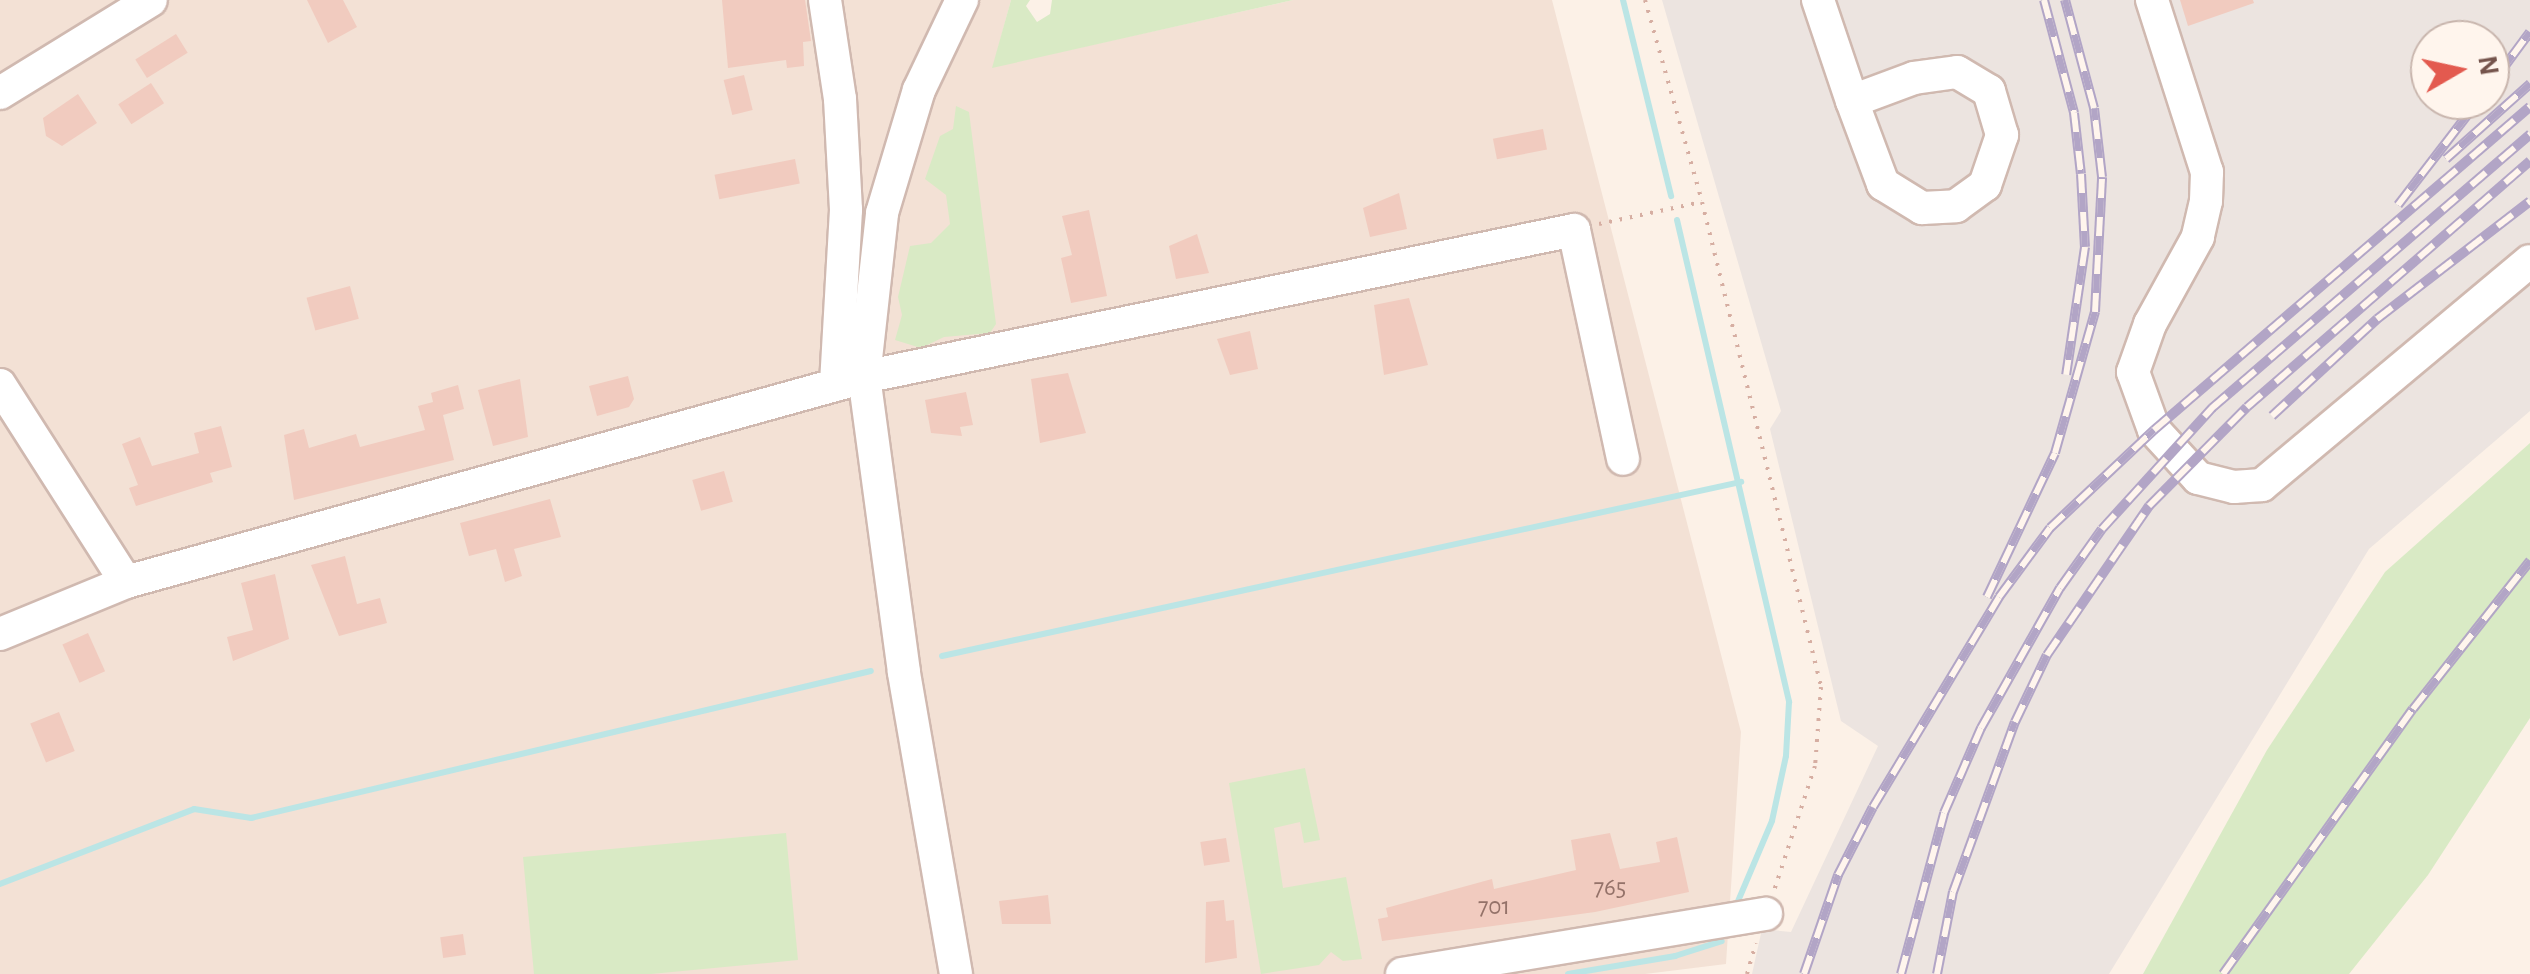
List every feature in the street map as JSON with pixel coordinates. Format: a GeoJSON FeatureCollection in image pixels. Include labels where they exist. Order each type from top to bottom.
{"type":"FeatureCollection","features":[{"type":"Feature","properties":{"kind":"street"},"geometry":{"type":"LineString","coordinates":[[0,93],[151,0]]}},
{"type":"Feature","properties":{"kind":"street"},"geometry":{"type":"LineString","coordinates":[[825,0],[840,100],[850,381],[956,974]]}},
{"type":"Feature","properties":{"kind":"street"},"geometry":{"type":"LineString","coordinates":[[850,381],[882,213],[919,90],[962,0]]}},
{"type":"Feature","properties":{"kind":"street"},"geometry":{"type":"LineString","coordinates":[[1818,0],[1852,101],[1882,184],[1922,208],[1956,206],[1985,185],[2002,135],[1990,91],[1958,72],[1914,78],[1852,101]]}},
{"type":"Feature","properties":{"kind":"street"},"geometry":{"type":"LineString","coordinates":[[2152,0],[2206,172],[2206,201],[2198,237],[2150,324],[2132,372],[2154,430],[2198,478],[2234,487],[2262,484],[2530,262]]}},
{"type":"Feature","properties":{"kind":"street"},"geometry":{"type":"LineString","coordinates":[[0,634],[126,582],[850,381],[1574,230],[1623,459]]}},
{"type":"Feature","properties":{"kind":"street"},"geometry":{"type":"LineString","coordinates":[[0,385],[126,582]]}},
{"type":"Feature","properties":{"kind":"street"},"geometry":{"type":"LineString","coordinates":[[1402,974],[1766,914]]}},
{"type":"Feature","properties":{"kind":"path"},"geometry":{"type":"LineString","coordinates":[[1645,0],[1702,202],[1820,688],[1815,766],[1747,974]]}},
{"type":"Feature","properties":{"kind":"path"},"geometry":{"type":"LineString","coordinates":[[1574,230],[1702,202]]}},
{"type":"Feature","properties":{"kind":"shaded area"},"geometry":{"type":"Polygon","coordinates":[[[0,0],[1011,0],[993,67],[1293,0],[1552,0],[1741,732],[1726,964],[1645,974],[0,974],[0,0]]]}},
{"type":"Feature","properties":{"kind":"shaded area"},"geometry":{"type":"Polygon","coordinates":[[[1662,0],[2530,0],[2530,411],[2369,549],[2109,974],[1752,974],[1762,929],[1791,932],[1878,746],[1841,721],[1770,429],[1781,411],[1662,0]]]}},
{"type":"Feature","properties":{"kind":"green space"},"geometry":{"type":"Polygon","coordinates":[[[1011,0],[1030,0],[1026,6],[1037,22],[1050,14],[1052,0],[1293,0],[992,68],[1011,0]]]}},
{"type":"Feature","properties":{"kind":"green space"},"geometry":{"type":"Polygon","coordinates":[[[956,106],[969,112],[996,324],[990,333],[944,337],[921,348],[895,340],[902,315],[898,297],[910,246],[931,243],[950,224],[946,195],[925,179],[940,136],[953,129],[956,106]]]}},
{"type":"Feature","properties":{"kind":"green space"},"geometry":{"type":"Polygon","coordinates":[[[2530,443],[2530,718],[2428,875],[2349,974],[2143,974],[2267,750],[2385,572],[2530,443]]]}},
{"type":"Feature","properties":{"kind":"green space"},"geometry":{"type":"Polygon","coordinates":[[[1305,768],[1320,840],[1304,843],[1300,822],[1274,828],[1283,888],[1346,877],[1362,959],[1343,961],[1331,952],[1319,965],[1261,974],[1229,783],[1305,768]]]}},
{"type":"Feature","properties":{"kind":"green space"},"geometry":{"type":"Polygon","coordinates":[[[786,833],[798,960],[651,974],[534,974],[523,857],[786,833]]]}},
{"type":"Feature","properties":{"kind":"building"},"geometry":{"type":"Polygon","coordinates":[[[307,0],[343,0],[357,27],[328,43],[307,0]]]}},
{"type":"Feature","properties":{"kind":"building"},"geometry":{"type":"Polygon","coordinates":[[[722,0],[805,0],[811,41],[803,42],[804,66],[787,68],[786,60],[728,68],[722,0]]]}},
{"type":"Feature","properties":{"kind":"building"},"geometry":{"type":"Polygon","coordinates":[[[2180,0],[2253,0],[2254,3],[2188,26],[2180,0]]]}},
{"type":"Feature","properties":{"kind":"building"},"geometry":{"type":"Polygon","coordinates":[[[176,34],[188,53],[147,78],[135,59],[176,34]]]}},
{"type":"Feature","properties":{"kind":"building"},"geometry":{"type":"Polygon","coordinates":[[[744,75],[753,110],[732,115],[724,80],[744,75]]]}},
{"type":"Feature","properties":{"kind":"building"},"geometry":{"type":"Polygon","coordinates":[[[151,83],[164,103],[131,124],[118,104],[151,83]]]}},
{"type":"Feature","properties":{"kind":"building"},"geometry":{"type":"Polygon","coordinates":[[[78,94],[97,123],[62,146],[46,136],[43,118],[78,94]]]}},
{"type":"Feature","properties":{"kind":"building"},"geometry":{"type":"Polygon","coordinates":[[[1543,129],[1547,150],[1497,159],[1493,139],[1543,129]]]}},
{"type":"Feature","properties":{"kind":"building"},"geometry":{"type":"Polygon","coordinates":[[[795,159],[800,184],[719,199],[715,175],[795,159]]]}},
{"type":"Feature","properties":{"kind":"building"},"geometry":{"type":"Polygon","coordinates":[[[1399,193],[1407,229],[1370,237],[1363,208],[1399,193]]]}},
{"type":"Feature","properties":{"kind":"building"},"geometry":{"type":"Polygon","coordinates":[[[1089,210],[1107,296],[1071,303],[1061,258],[1072,255],[1062,216],[1089,210]]]}},
{"type":"Feature","properties":{"kind":"building"},"geometry":{"type":"Polygon","coordinates":[[[1197,234],[1209,273],[1176,279],[1169,246],[1197,234]]]}},
{"type":"Feature","properties":{"kind":"building"},"geometry":{"type":"Polygon","coordinates":[[[350,286],[359,319],[315,330],[307,298],[350,286]]]}},
{"type":"Feature","properties":{"kind":"building"},"geometry":{"type":"Polygon","coordinates":[[[1409,298],[1428,365],[1384,375],[1374,305],[1409,298]]]}},
{"type":"Feature","properties":{"kind":"building"},"geometry":{"type":"Polygon","coordinates":[[[1250,331],[1258,369],[1230,375],[1217,339],[1250,331]]]}},
{"type":"Feature","properties":{"kind":"building"},"geometry":{"type":"Polygon","coordinates":[[[1068,373],[1086,433],[1040,443],[1031,379],[1068,373]]]}},
{"type":"Feature","properties":{"kind":"building"},"geometry":{"type":"Polygon","coordinates":[[[628,376],[634,399],[629,407],[597,416],[589,386],[628,376]]]}},
{"type":"Feature","properties":{"kind":"building"},"geometry":{"type":"Polygon","coordinates":[[[520,379],[528,437],[493,446],[478,390],[520,379]]]}},
{"type":"Feature","properties":{"kind":"building"},"geometry":{"type":"Polygon","coordinates":[[[458,385],[464,409],[443,415],[454,460],[294,500],[284,435],[304,429],[309,448],[356,434],[360,447],[425,430],[418,406],[433,402],[431,393],[458,385]]]}},
{"type":"Feature","properties":{"kind":"building"},"geometry":{"type":"Polygon","coordinates":[[[966,392],[973,425],[960,427],[962,436],[931,433],[925,400],[966,392]]]}},
{"type":"Feature","properties":{"kind":"building"},"geometry":{"type":"Polygon","coordinates":[[[221,426],[232,467],[210,473],[213,482],[136,506],[129,488],[138,485],[122,444],[140,437],[152,466],[199,453],[194,433],[221,426]]]}},
{"type":"Feature","properties":{"kind":"building"},"geometry":{"type":"Polygon","coordinates":[[[724,471],[733,502],[701,511],[692,480],[724,471]]]}},
{"type":"Feature","properties":{"kind":"building"},"geometry":{"type":"Polygon","coordinates":[[[550,499],[561,537],[514,549],[522,576],[505,582],[496,549],[469,556],[460,523],[550,499]]]}},
{"type":"Feature","properties":{"kind":"building"},"geometry":{"type":"Polygon","coordinates":[[[345,556],[357,604],[380,598],[387,623],[339,636],[311,565],[345,556]]]}},
{"type":"Feature","properties":{"kind":"building"},"geometry":{"type":"Polygon","coordinates":[[[275,574],[289,639],[233,661],[227,637],[253,630],[241,583],[275,574]]]}},
{"type":"Feature","properties":{"kind":"building"},"geometry":{"type":"Polygon","coordinates":[[[88,633],[105,671],[80,683],[62,644],[88,633]]]}},
{"type":"Feature","properties":{"kind":"building"},"geometry":{"type":"Polygon","coordinates":[[[59,712],[75,751],[46,763],[30,724],[59,712]]]}},
{"type":"Feature","properties":{"kind":"building"},"geometry":{"type":"Polygon","coordinates":[[[1610,833],[1620,869],[1660,862],[1656,842],[1677,837],[1689,892],[1595,912],[1382,941],[1378,919],[1388,917],[1386,908],[1492,879],[1494,889],[1576,870],[1571,840],[1610,833]]]}},
{"type":"Feature","properties":{"kind":"building"},"geometry":{"type":"Polygon","coordinates":[[[1226,838],[1230,862],[1204,866],[1200,842],[1226,838]]]}},
{"type":"Feature","properties":{"kind":"building"},"geometry":{"type":"Polygon","coordinates":[[[1048,895],[1051,924],[1002,924],[999,901],[1048,895]]]}},
{"type":"Feature","properties":{"kind":"building"},"geometry":{"type":"Polygon","coordinates":[[[1224,900],[1226,921],[1234,920],[1237,958],[1205,963],[1206,902],[1224,900]]]}},
{"type":"Feature","properties":{"kind":"building"},"geometry":{"type":"Polygon","coordinates":[[[463,934],[466,955],[443,958],[440,937],[463,934]]]}},
{"type":"Feature","properties":{"kind":"waterway"},"geometry":{"type":"LineString","coordinates":[[1623,0],[1671,196]]}},
{"type":"Feature","properties":{"kind":"waterway"},"geometry":{"type":"LineString","coordinates":[[1677,220],[1789,702],[1786,756],[1772,821],[1738,901]]}},
{"type":"Feature","properties":{"kind":"waterway"},"geometry":{"type":"LineString","coordinates":[[942,656],[1741,482]]}},
{"type":"Feature","properties":{"kind":"waterway"},"geometry":{"type":"LineString","coordinates":[[0,884],[194,809],[251,818],[871,671]]}},
{"type":"Feature","properties":{"kind":"waterway"},"geometry":{"type":"LineString","coordinates":[[1568,974],[1675,956],[1722,941]]}},
{"type":"Feature","properties":{"kind":"railway"},"geometry":{"type":"LineString","coordinates":[[2044,0],[2074,113],[2081,174],[2085,247],[2066,375]]}},
{"type":"Feature","properties":{"kind":"railway"},"geometry":{"type":"LineString","coordinates":[[1987,597],[2055,453],[2095,312],[2102,177],[2094,108],[2065,0]]}},
{"type":"Feature","properties":{"kind":"railway"},"geometry":{"type":"LineString","coordinates":[[2510,59],[2530,32]]}},
{"type":"Feature","properties":{"kind":"railway"},"geometry":{"type":"LineString","coordinates":[[2446,159],[2530,84]]}},
{"type":"Feature","properties":{"kind":"railway"},"geometry":{"type":"LineString","coordinates":[[1804,974],[1838,875],[1873,807],[1999,597],[2050,528],[2154,430],[2530,107]]}},
{"type":"Feature","properties":{"kind":"railway"},"geometry":{"type":"LineString","coordinates":[[2398,205],[2464,120]]}},
{"type":"Feature","properties":{"kind":"railway"},"geometry":{"type":"LineString","coordinates":[[1901,974],[1944,813],[1981,728],[2060,588],[2102,529],[2212,408],[2530,134]]}},
{"type":"Feature","properties":{"kind":"railway"},"geometry":{"type":"LineString","coordinates":[[1937,974],[1953,892],[2015,722],[2047,655],[2149,506],[2247,407],[2530,161]]}},
{"type":"Feature","properties":{"kind":"railway"},"geometry":{"type":"LineString","coordinates":[[2272,416],[2377,319],[2530,201]]}},
{"type":"Feature","properties":{"kind":"railway"},"geometry":{"type":"LineString","coordinates":[[2223,974],[2413,709],[2530,561]]}}]}
